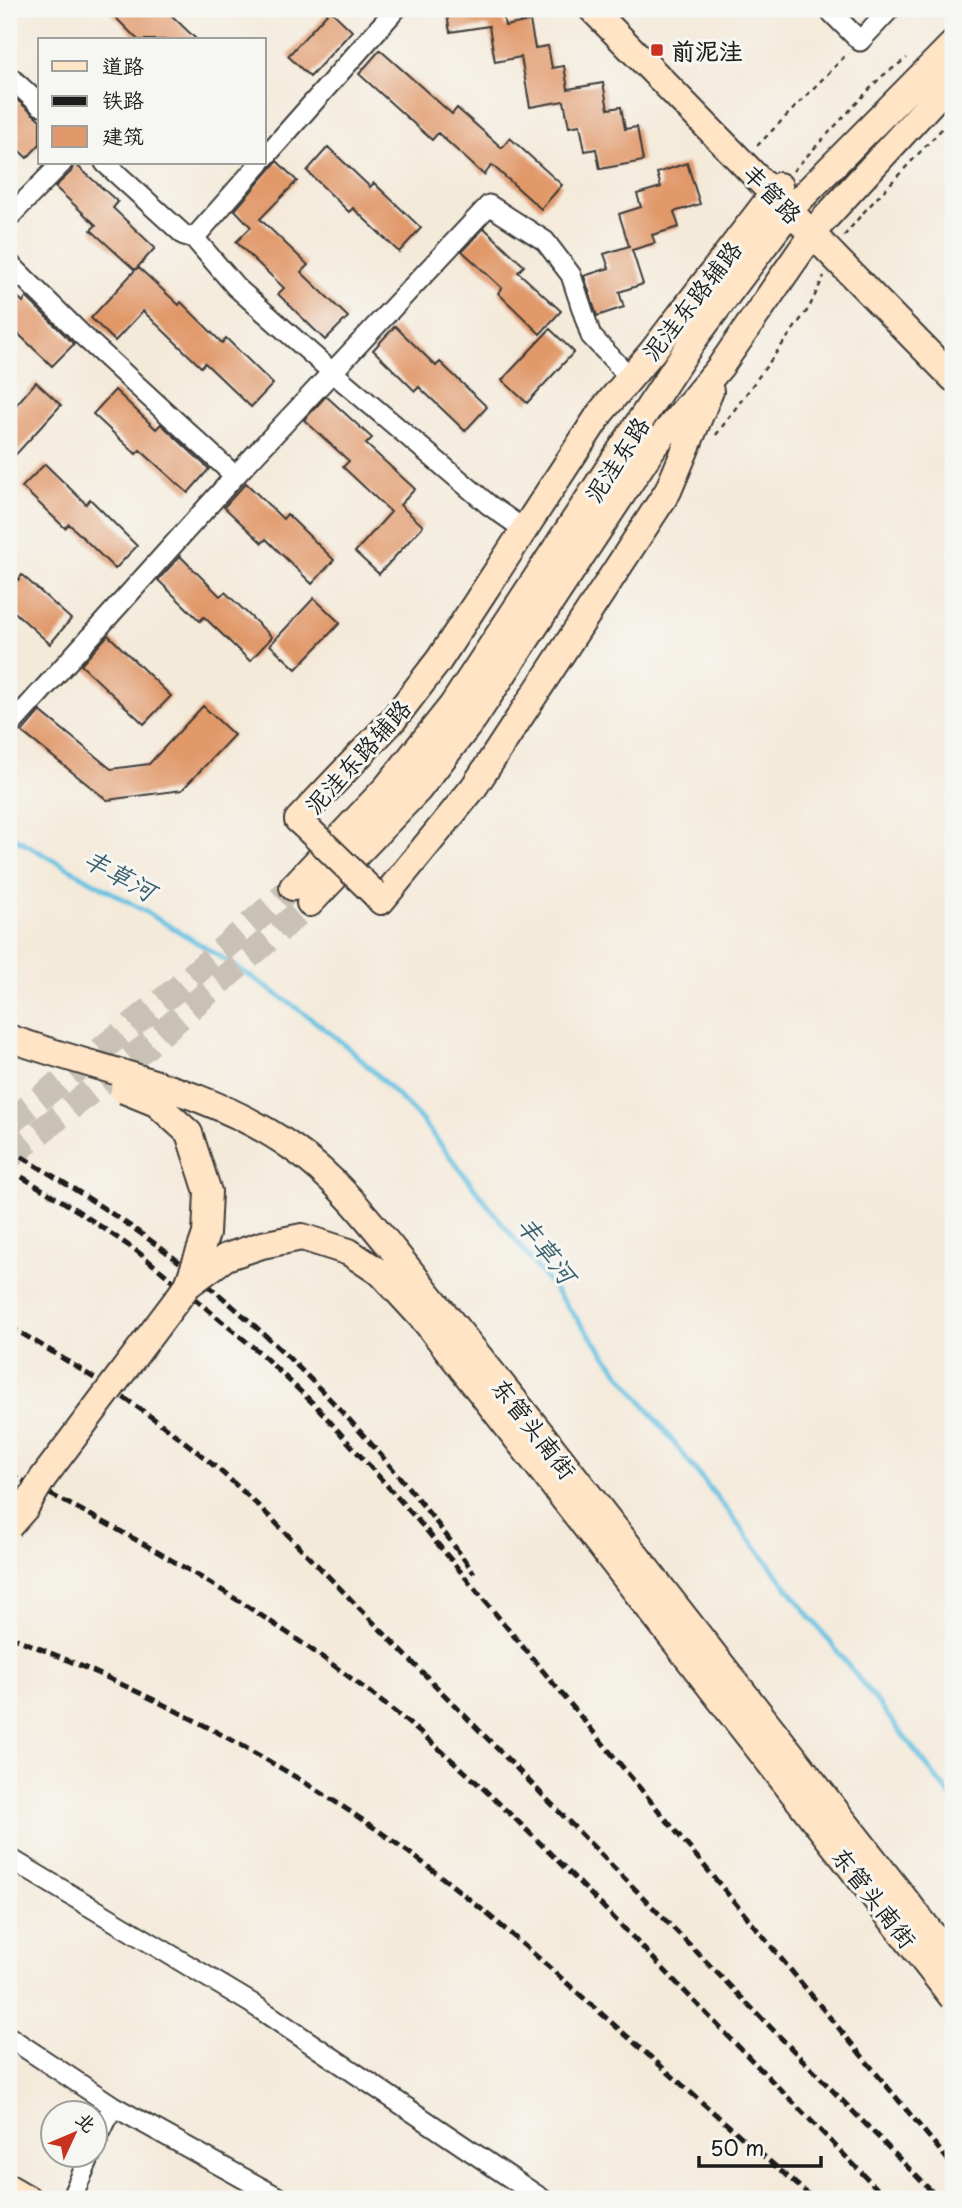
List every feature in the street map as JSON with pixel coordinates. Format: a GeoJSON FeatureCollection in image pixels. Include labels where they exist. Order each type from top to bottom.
{"type":"FeatureCollection","features":[{"type":"Feature","properties":{"kind":"main road","name":"丰管路"},"geometry":{"type":"LineString","coordinates":[[592,9],[785,198],[953,378]]}},
{"type":"Feature","properties":{"kind":"main road"},"geometry":{"type":"LineString","coordinates":[[607,9],[749,154],[785,198]]}},
{"type":"Feature","properties":{"kind":"main road","name":"泥洼东路"},"geometry":{"type":"LineString","coordinates":[[953,44],[785,198],[452,706],[302,895],[418,790],[474,718],[654,446],[720,367],[816,230],[953,79]]}},
{"type":"Feature","properties":{"kind":"main road","name":"泥洼东路辅路"},"geometry":{"type":"LineString","coordinates":[[720,367],[668,491],[474,787],[381,901],[298,820],[393,720],[439,660],[601,412],[785,198]]}},
{"type":"Feature","properties":{"kind":"main road"},"geometry":{"type":"LineString","coordinates":[[816,230],[953,361]]}},
{"type":"Feature","properties":{"kind":"main road"},"geometry":{"type":"LineString","coordinates":[[9,1526],[25,1508],[43,1478],[188,1285],[206,1234],[208,1192],[189,1133],[156,1103],[96,1080],[17,1041]]}},
{"type":"Feature","properties":{"kind":"main road","name":"东管头南街"},"geometry":{"type":"LineString","coordinates":[[17,1041],[219,1106],[262,1128],[324,1172],[358,1207],[523,1410],[953,1961]]}},
{"type":"Feature","properties":{"kind":"main road","name":"东管头南街"},"geometry":{"type":"LineString","coordinates":[[188,1285],[226,1257],[262,1245],[302,1237],[349,1252],[382,1273],[426,1322],[953,1998]]}},
{"type":"Feature","properties":{"kind":"main road"},"geometry":{"type":"LineString","coordinates":[[9,2188],[29,2199]]}},
{"type":"Feature","properties":{"kind":"street"},"geometry":{"type":"LineString","coordinates":[[266,156],[395,9]]}},
{"type":"Feature","properties":{"kind":"street"},"geometry":{"type":"LineString","coordinates":[[828,9],[860,41],[890,9]]}},
{"type":"Feature","properties":{"kind":"street"},"geometry":{"type":"LineString","coordinates":[[9,76],[38,103]]}},
{"type":"Feature","properties":{"kind":"street"},"geometry":{"type":"LineString","coordinates":[[9,217],[61,164]]}},
{"type":"Feature","properties":{"kind":"street"},"geometry":{"type":"LineString","coordinates":[[106,164],[184,234],[194,238],[236,287],[332,372],[489,505],[524,530]]}},
{"type":"Feature","properties":{"kind":"street"},"geometry":{"type":"LineString","coordinates":[[194,238],[259,164]]}},
{"type":"Feature","properties":{"kind":"street"},"geometry":{"type":"LineString","coordinates":[[10,726],[235,476],[489,205],[545,241],[571,275],[591,336],[622,369]]}},
{"type":"Feature","properties":{"kind":"street"},"geometry":{"type":"LineString","coordinates":[[9,264],[235,476]]}},
{"type":"Feature","properties":{"kind":"street"},"geometry":{"type":"LineString","coordinates":[[9,1858],[251,2003],[542,2199]]}},
{"type":"Feature","properties":{"kind":"street"},"geometry":{"type":"LineString","coordinates":[[9,2037],[113,2106],[281,2199]]}},
{"type":"Feature","properties":{"kind":"street"},"geometry":{"type":"LineString","coordinates":[[108,2117],[113,2106]]}},
{"type":"Feature","properties":{"kind":"street"},"geometry":{"type":"LineString","coordinates":[[71,2199],[84,2170]]}},
{"type":"Feature","properties":{"kind":"path"},"geometry":{"type":"LineString","coordinates":[[749,154],[860,41]]}},
{"type":"Feature","properties":{"kind":"path"},"geometry":{"type":"LineString","coordinates":[[785,198],[881,77],[911,55]]}},
{"type":"Feature","properties":{"kind":"building"},"geometry":{"type":"Polygon","coordinates":[[[107,9],[165,9],[195,38],[136,38],[107,9]]]}},
{"type":"Feature","properties":{"kind":"building"},"geometry":{"type":"Polygon","coordinates":[[[446,9],[502,9],[505,26],[530,21],[535,48],[548,46],[552,68],[564,66],[568,89],[603,83],[608,109],[621,107],[625,129],[637,127],[643,161],[600,169],[596,149],[585,151],[580,125],[569,127],[564,101],[530,107],[521,57],[495,62],[489,26],[450,32],[446,9]]]}},
{"type":"Feature","properties":{"kind":"building"},"geometry":{"type":"Polygon","coordinates":[[[330,10],[352,31],[310,77],[288,56],[330,10]]]}},
{"type":"Feature","properties":{"kind":"building"},"geometry":{"type":"Polygon","coordinates":[[[380,50],[452,114],[457,108],[502,148],[510,138],[562,185],[541,209],[492,165],[484,175],[438,133],[432,140],[359,74],[380,50]]]}},
{"type":"Feature","properties":{"kind":"building"},"geometry":{"type":"Polygon","coordinates":[[[9,93],[38,118],[38,146],[27,158],[9,141],[9,93]]]}},
{"type":"Feature","properties":{"kind":"building"},"geometry":{"type":"Polygon","coordinates":[[[328,147],[370,187],[374,183],[421,228],[399,252],[353,208],[349,212],[307,171],[328,147]]]}},
{"type":"Feature","properties":{"kind":"building"},"geometry":{"type":"Polygon","coordinates":[[[277,161],[297,181],[260,219],[308,265],[301,272],[348,317],[325,340],[278,294],[284,288],[236,242],[251,227],[235,210],[277,161]]]}},
{"type":"Feature","properties":{"kind":"building"},"geometry":{"type":"Polygon","coordinates":[[[687,163],[700,204],[674,212],[679,227],[652,235],[655,243],[632,250],[643,284],[619,292],[624,307],[597,316],[584,276],[609,268],[604,254],[629,246],[619,214],[641,207],[637,194],[661,187],[657,173],[687,163]]]}},
{"type":"Feature","properties":{"kind":"building"},"geometry":{"type":"Polygon","coordinates":[[[75,164],[118,202],[113,208],[155,248],[135,270],[91,230],[96,225],[55,187],[71,172],[75,164]]]}},
{"type":"Feature","properties":{"kind":"building"},"geometry":{"type":"Polygon","coordinates":[[[484,228],[524,266],[518,272],[561,311],[540,334],[498,293],[502,288],[462,251],[484,228]]]}},
{"type":"Feature","properties":{"kind":"building"},"geometry":{"type":"Polygon","coordinates":[[[138,267],[179,305],[181,302],[222,343],[226,338],[273,384],[251,407],[205,363],[201,367],[143,311],[115,341],[91,318],[138,267]]]}},
{"type":"Feature","properties":{"kind":"building"},"geometry":{"type":"Polygon","coordinates":[[[9,289],[23,302],[26,297],[74,344],[52,366],[9,325],[9,289]]]}},
{"type":"Feature","properties":{"kind":"building"},"geometry":{"type":"Polygon","coordinates":[[[395,326],[436,366],[440,362],[487,407],[465,431],[419,387],[415,391],[373,350],[395,326]]]}},
{"type":"Feature","properties":{"kind":"building"},"geometry":{"type":"Polygon","coordinates":[[[550,329],[574,352],[527,403],[502,380],[550,329]]]}},
{"type":"Feature","properties":{"kind":"building"},"geometry":{"type":"Polygon","coordinates":[[[36,382],[61,405],[9,462],[9,413],[36,382]]]}},
{"type":"Feature","properties":{"kind":"building"},"geometry":{"type":"Polygon","coordinates":[[[115,390],[156,429],[161,424],[209,469],[188,493],[140,450],[136,454],[93,414],[115,390]]]}},
{"type":"Feature","properties":{"kind":"building"},"geometry":{"type":"Polygon","coordinates":[[[326,396],[372,438],[366,444],[415,489],[400,505],[423,526],[379,574],[355,552],[391,512],[343,467],[349,461],[304,420],[326,396]]]}},
{"type":"Feature","properties":{"kind":"building"},"geometry":{"type":"Polygon","coordinates":[[[45,464],[86,504],[90,499],[137,546],[115,569],[69,524],[65,528],[22,487],[45,464]]]}},
{"type":"Feature","properties":{"kind":"building"},"geometry":{"type":"Polygon","coordinates":[[[246,483],[283,519],[287,514],[334,560],[312,584],[266,539],[262,543],[224,507],[246,483]]]}},
{"type":"Feature","properties":{"kind":"building"},"geometry":{"type":"Polygon","coordinates":[[[180,556],[220,596],[225,592],[272,637],[250,661],[204,617],[200,621],[158,580],[180,556]]]}},
{"type":"Feature","properties":{"kind":"building"},"geometry":{"type":"Polygon","coordinates":[[[9,572],[18,580],[22,575],[71,619],[50,644],[9,607],[9,572]]]}},
{"type":"Feature","properties":{"kind":"building"},"geometry":{"type":"Polygon","coordinates":[[[314,598],[340,623],[296,669],[270,645],[314,598]]]}},
{"type":"Feature","properties":{"kind":"building"},"geometry":{"type":"Polygon","coordinates":[[[108,635],[171,696],[144,724],[81,665],[108,635]]]}},
{"type":"Feature","properties":{"kind":"building"},"geometry":{"type":"Polygon","coordinates":[[[203,706],[234,735],[182,790],[107,800],[22,732],[40,711],[111,769],[149,764],[203,706]]]}},
{"type":"Feature","properties":{"kind":"waterway","name":"丰草河"},"geometry":{"type":"LineString","coordinates":[[9,835],[175,929],[296,1007],[345,1045],[419,1117],[953,1799]]}},
{"type":"Feature","properties":{"kind":"tunnel"},"geometry":{"type":"LineString","coordinates":[[9,1123],[177,989],[293,887]]}},
{"type":"Feature","properties":{"kind":"tunnel"},"geometry":{"type":"LineString","coordinates":[[9,1157],[147,1046],[310,903]]}},
{"type":"Feature","properties":{"kind":"railway"},"geometry":{"type":"LineString","coordinates":[[9,1149],[146,1237],[251,1322],[370,1442],[441,1528],[474,1573]]}},
{"type":"Feature","properties":{"kind":"railway"},"geometry":{"type":"LineString","coordinates":[[9,1169],[138,1252],[259,1352],[317,1407],[422,1525],[953,2166]]}},
{"type":"Feature","properties":{"kind":"railway"},"geometry":{"type":"LineString","coordinates":[[9,1326],[148,1415],[201,1455],[251,1498],[939,2199]]}},
{"type":"Feature","properties":{"kind":"railway"},"geometry":{"type":"LineString","coordinates":[[9,1474],[106,1523],[202,1578],[339,1669],[418,1731],[487,1792],[553,1856],[887,2199]]}},
{"type":"Feature","properties":{"kind":"railway"},"geometry":{"type":"LineString","coordinates":[[9,1636],[112,1680],[213,1730],[311,1786],[404,1849],[501,1926],[814,2199]]}},
{"type":"Feature","properties":{"kind":"place","name":"前泥洼"},"geometry":{"type":"Point","coordinates":[657,50]}}]}
